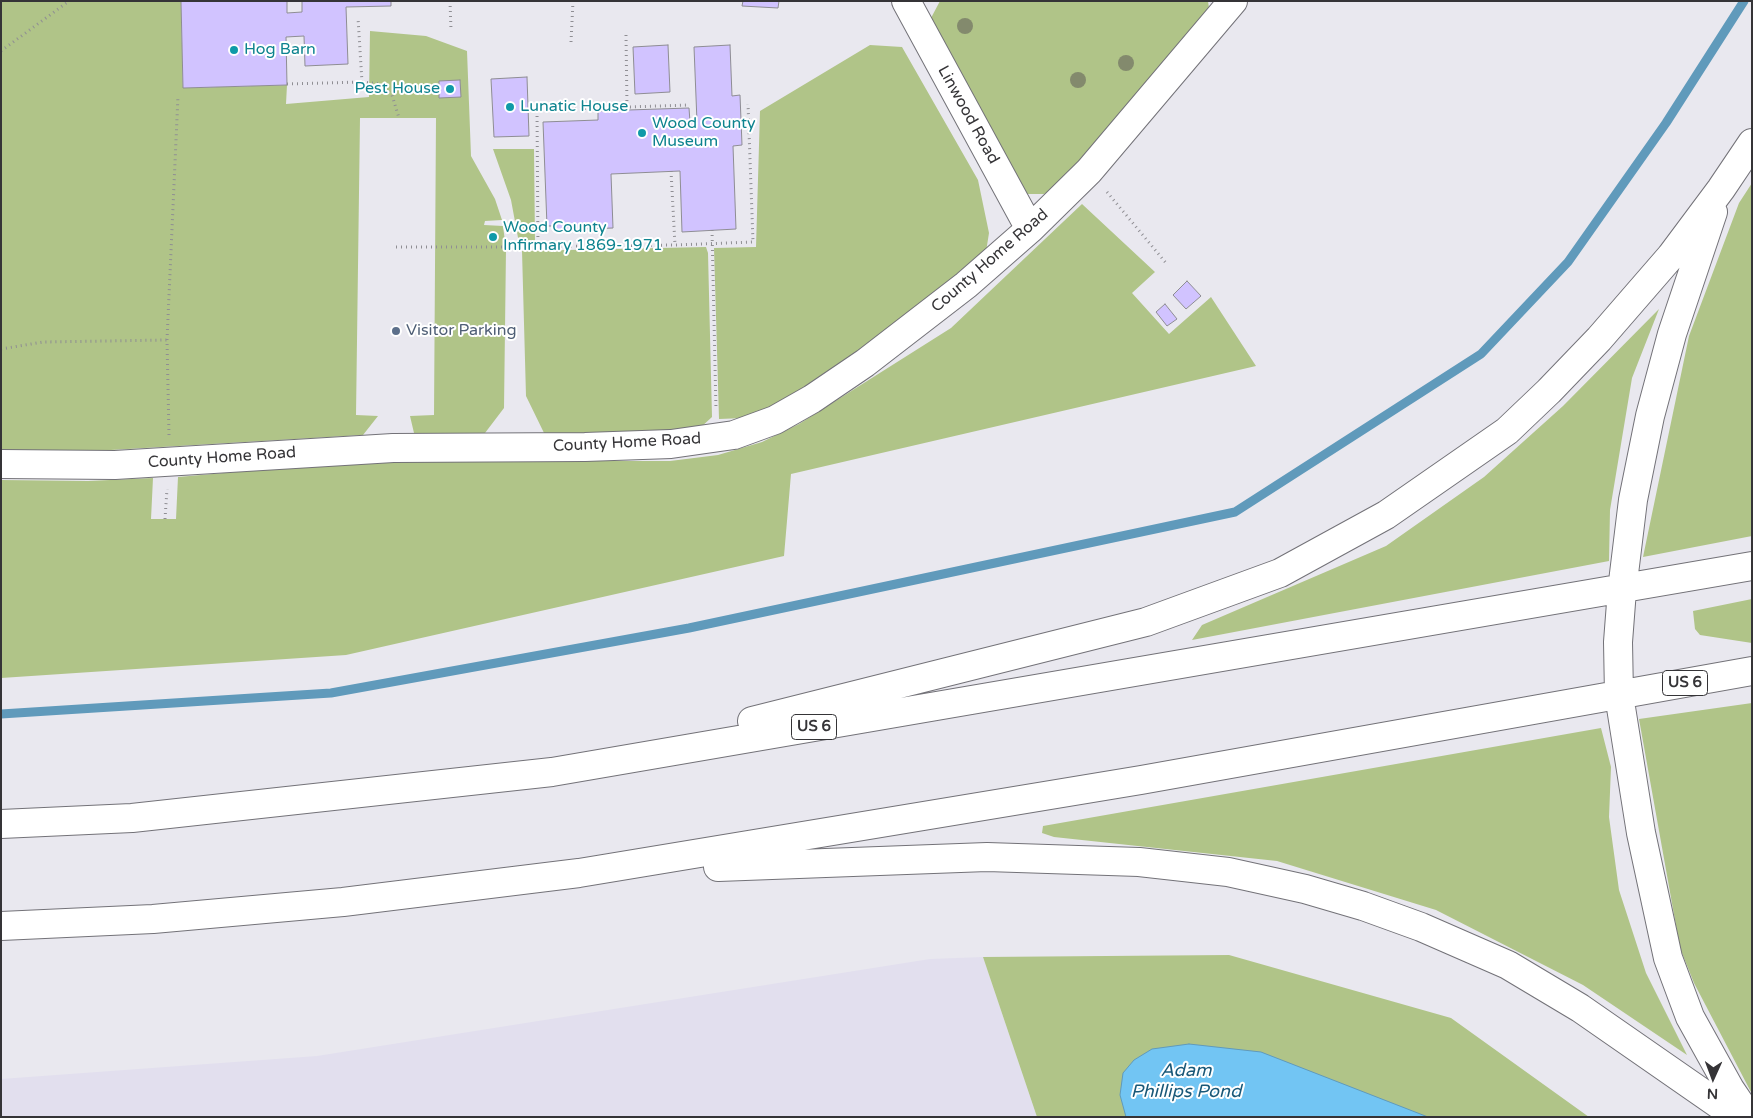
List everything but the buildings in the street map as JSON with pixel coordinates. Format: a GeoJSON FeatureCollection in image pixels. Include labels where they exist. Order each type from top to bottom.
{"type":"FeatureCollection","features":[{"type":"Feature","properties":{"kind":"main road","name":"Linwood Road"},"geometry":{"type":"LineString","coordinates":[[906,1],[1030,229]]}},
{"type":"Feature","properties":{"kind":"main road","name":"County Home Road"},"geometry":{"type":"LineString","coordinates":[[1,464],[115,465],[393,448],[585,447],[671,444],[734,435],[775,420],[812,399],[865,363],[966,285],[1030,229],[1089,171],[1233,1]]}},
{"type":"Feature","properties":{"kind":"main road"},"geometry":{"type":"LineString","coordinates":[[552,772],[1146,622],[1280,573],[1386,515],[1507,430],[1599,339],[1671,256],[1721,189],[1752,143]]}},
{"type":"Feature","properties":{"kind":"main road"},"geometry":{"type":"LineString","coordinates":[[1721,189],[1672,334],[1650,416],[1633,500],[1618,642],[1619,695],[1641,833],[1668,958],[1690,1017],[1730,1088],[1749,1117]]}},
{"type":"Feature","properties":{"kind":"main road","name":"US 6"},"geometry":{"type":"LineString","coordinates":[[1,824],[132,818],[552,772],[1622,590],[1752,566]]}},
{"type":"Feature","properties":{"kind":"main road","name":"US 6"},"geometry":{"type":"LineString","coordinates":[[1,926],[153,919],[334,903],[579,873],[1140,780],[1752,671]]}},
{"type":"Feature","properties":{"kind":"main road"},"geometry":{"type":"LineString","coordinates":[[579,873],[987,856],[1139,862],[1228,872],[1306,889],[1363,906],[1421,927],[1508,965],[1595,1018],[1737,1117]]}},
{"type":"Feature","properties":{"kind":"path"},"geometry":{"type":"LineString","coordinates":[[1,51],[69,1]]}},
{"type":"Feature","properties":{"kind":"path"},"geometry":{"type":"LineString","coordinates":[[450,1],[451,30]]}},
{"type":"Feature","properties":{"kind":"path"},"geometry":{"type":"LineString","coordinates":[[571,42],[573,1]]}},
{"type":"Feature","properties":{"kind":"path"},"geometry":{"type":"LineString","coordinates":[[358,18],[362,82]]}},
{"type":"Feature","properties":{"kind":"path"},"geometry":{"type":"LineString","coordinates":[[626,35],[628,108]]}},
{"type":"Feature","properties":{"kind":"path"},"geometry":{"type":"LineString","coordinates":[[287,84],[362,82],[381,84],[392,94],[399,118]]}},
{"type":"Feature","properties":{"kind":"path"},"geometry":{"type":"LineString","coordinates":[[165,519],[169,462],[167,340],[178,96]]}},
{"type":"Feature","properties":{"kind":"path"},"geometry":{"type":"LineString","coordinates":[[521,247],[753,242],[748,104]]}},
{"type":"Feature","properties":{"kind":"path"},"geometry":{"type":"LineString","coordinates":[[538,247],[537,110],[689,105]]}},
{"type":"Feature","properties":{"kind":"path"},"geometry":{"type":"LineString","coordinates":[[671,171],[675,245]]}},
{"type":"Feature","properties":{"kind":"path"},"geometry":{"type":"LineString","coordinates":[[1089,171],[1166,264]]}},
{"type":"Feature","properties":{"kind":"path"},"geometry":{"type":"LineString","coordinates":[[712,230],[716,438]]}},
{"type":"Feature","properties":{"kind":"path"},"geometry":{"type":"LineString","coordinates":[[396,247],[505,246]]}},
{"type":"Feature","properties":{"kind":"path"},"geometry":{"type":"LineString","coordinates":[[1,350],[43,342],[167,340]]}},
{"type":"Feature","properties":{"kind":"shaded area"},"geometry":{"type":"Polygon","coordinates":[[[983,957],[1037,1117],[1,1117],[1,1079],[317,1056],[930,959],[983,957]]]}},
{"type":"Feature","properties":{"kind":"green space"},"geometry":{"type":"Polygon","coordinates":[[[1,1],[181,1],[183,88],[287,85],[286,104],[369,97],[370,31],[426,36],[467,51],[471,156],[495,199],[502,220],[485,221],[484,225],[503,226],[506,249],[504,408],[485,433],[414,433],[410,416],[434,415],[436,118],[360,118],[356,415],[378,416],[363,435],[111,450],[1,450],[1,1]]]}},
{"type":"Feature","properties":{"kind":"green space"},"geometry":{"type":"Polygon","coordinates":[[[940,1],[1208,1],[1209,8],[1062,183],[1044,194],[1025,194],[959,80],[931,18],[940,1]]]}},
{"type":"Feature","properties":{"kind":"green space"},"geometry":{"type":"Polygon","coordinates":[[[870,45],[902,47],[978,180],[989,233],[985,258],[828,378],[772,409],[744,418],[719,419],[714,248],[756,247],[760,111],[870,45]]]}},
{"type":"Feature","properties":{"kind":"green space"},"geometry":{"type":"Polygon","coordinates":[[[493,149],[534,149],[535,243],[519,243],[511,200],[493,149]]]}},
{"type":"Feature","properties":{"kind":"green space"},"geometry":{"type":"Polygon","coordinates":[[[1752,183],[1752,536],[1643,557],[1689,336],[1739,203],[1752,183]]]}},
{"type":"Feature","properties":{"kind":"green space"},"geometry":{"type":"Polygon","coordinates":[[[1082,204],[1155,272],[1132,293],[1169,334],[1211,297],[1256,366],[791,474],[784,556],[346,655],[1,678],[1,480],[88,481],[153,478],[151,519],[176,519],[178,477],[292,467],[431,461],[670,461],[718,455],[762,442],[799,424],[951,328],[1082,204]]]}},
{"type":"Feature","properties":{"kind":"green space"},"geometry":{"type":"Polygon","coordinates":[[[706,247],[708,253],[712,417],[700,428],[635,434],[545,435],[526,396],[522,251],[706,247]]]}},
{"type":"Feature","properties":{"kind":"green space"},"geometry":{"type":"Polygon","coordinates":[[[1659,309],[1632,378],[1610,510],[1609,561],[1192,640],[1202,625],[1386,546],[1484,477],[1563,406],[1659,309]]]}},
{"type":"Feature","properties":{"kind":"green space"},"geometry":{"type":"Polygon","coordinates":[[[1752,599],[1752,643],[1700,635],[1695,629],[1693,611],[1752,599]]]}},
{"type":"Feature","properties":{"kind":"green space"},"geometry":{"type":"Polygon","coordinates":[[[1752,703],[1752,1094],[1694,983],[1680,948],[1639,719],[1752,703]]]}},
{"type":"Feature","properties":{"kind":"green space"},"geometry":{"type":"Polygon","coordinates":[[[1601,728],[1611,767],[1609,817],[1619,890],[1646,973],[1687,1055],[1583,985],[1436,910],[1277,861],[1054,837],[1042,833],[1043,826],[1601,728]]]}},
{"type":"Feature","properties":{"kind":"green space"},"geometry":{"type":"Polygon","coordinates":[[[1229,955],[1451,1018],[1589,1117],[1037,1117],[983,957],[1229,955]]]}},
{"type":"Feature","properties":{"kind":"water","name":"Adam Phillips Pond"},"geometry":{"type":"Polygon","coordinates":[[[1189,1044],[1261,1052],[1428,1117],[1126,1117],[1120,1095],[1123,1073],[1134,1060],[1152,1049],[1189,1044]]]}},
{"type":"Feature","properties":{"kind":"waterway"},"geometry":{"type":"LineString","coordinates":[[1,714],[331,693],[689,628],[1235,512],[1481,354],[1568,262],[1666,123],[1744,1]]}},
{"type":"Feature","properties":{"kind":"place","name":"Hog Barn"},"geometry":{"type":"Point","coordinates":[234,50]}},
{"type":"Feature","properties":{"kind":"place","name":"Pest House"},"geometry":{"type":"Point","coordinates":[450,89]}},
{"type":"Feature","properties":{"kind":"place","name":"Lunatic House"},"geometry":{"type":"Point","coordinates":[510,107]}},
{"type":"Feature","properties":{"kind":"place","name":"Wood County Museum"},"geometry":{"type":"Point","coordinates":[642,133]}},
{"type":"Feature","properties":{"kind":"place","name":"Wood County Infirmary 1869-1971"},"geometry":{"type":"Point","coordinates":[493,237]}},
{"type":"Feature","properties":{"kind":"place","name":"Visitor Parking"},"geometry":{"type":"Point","coordinates":[396,331]}}]}
